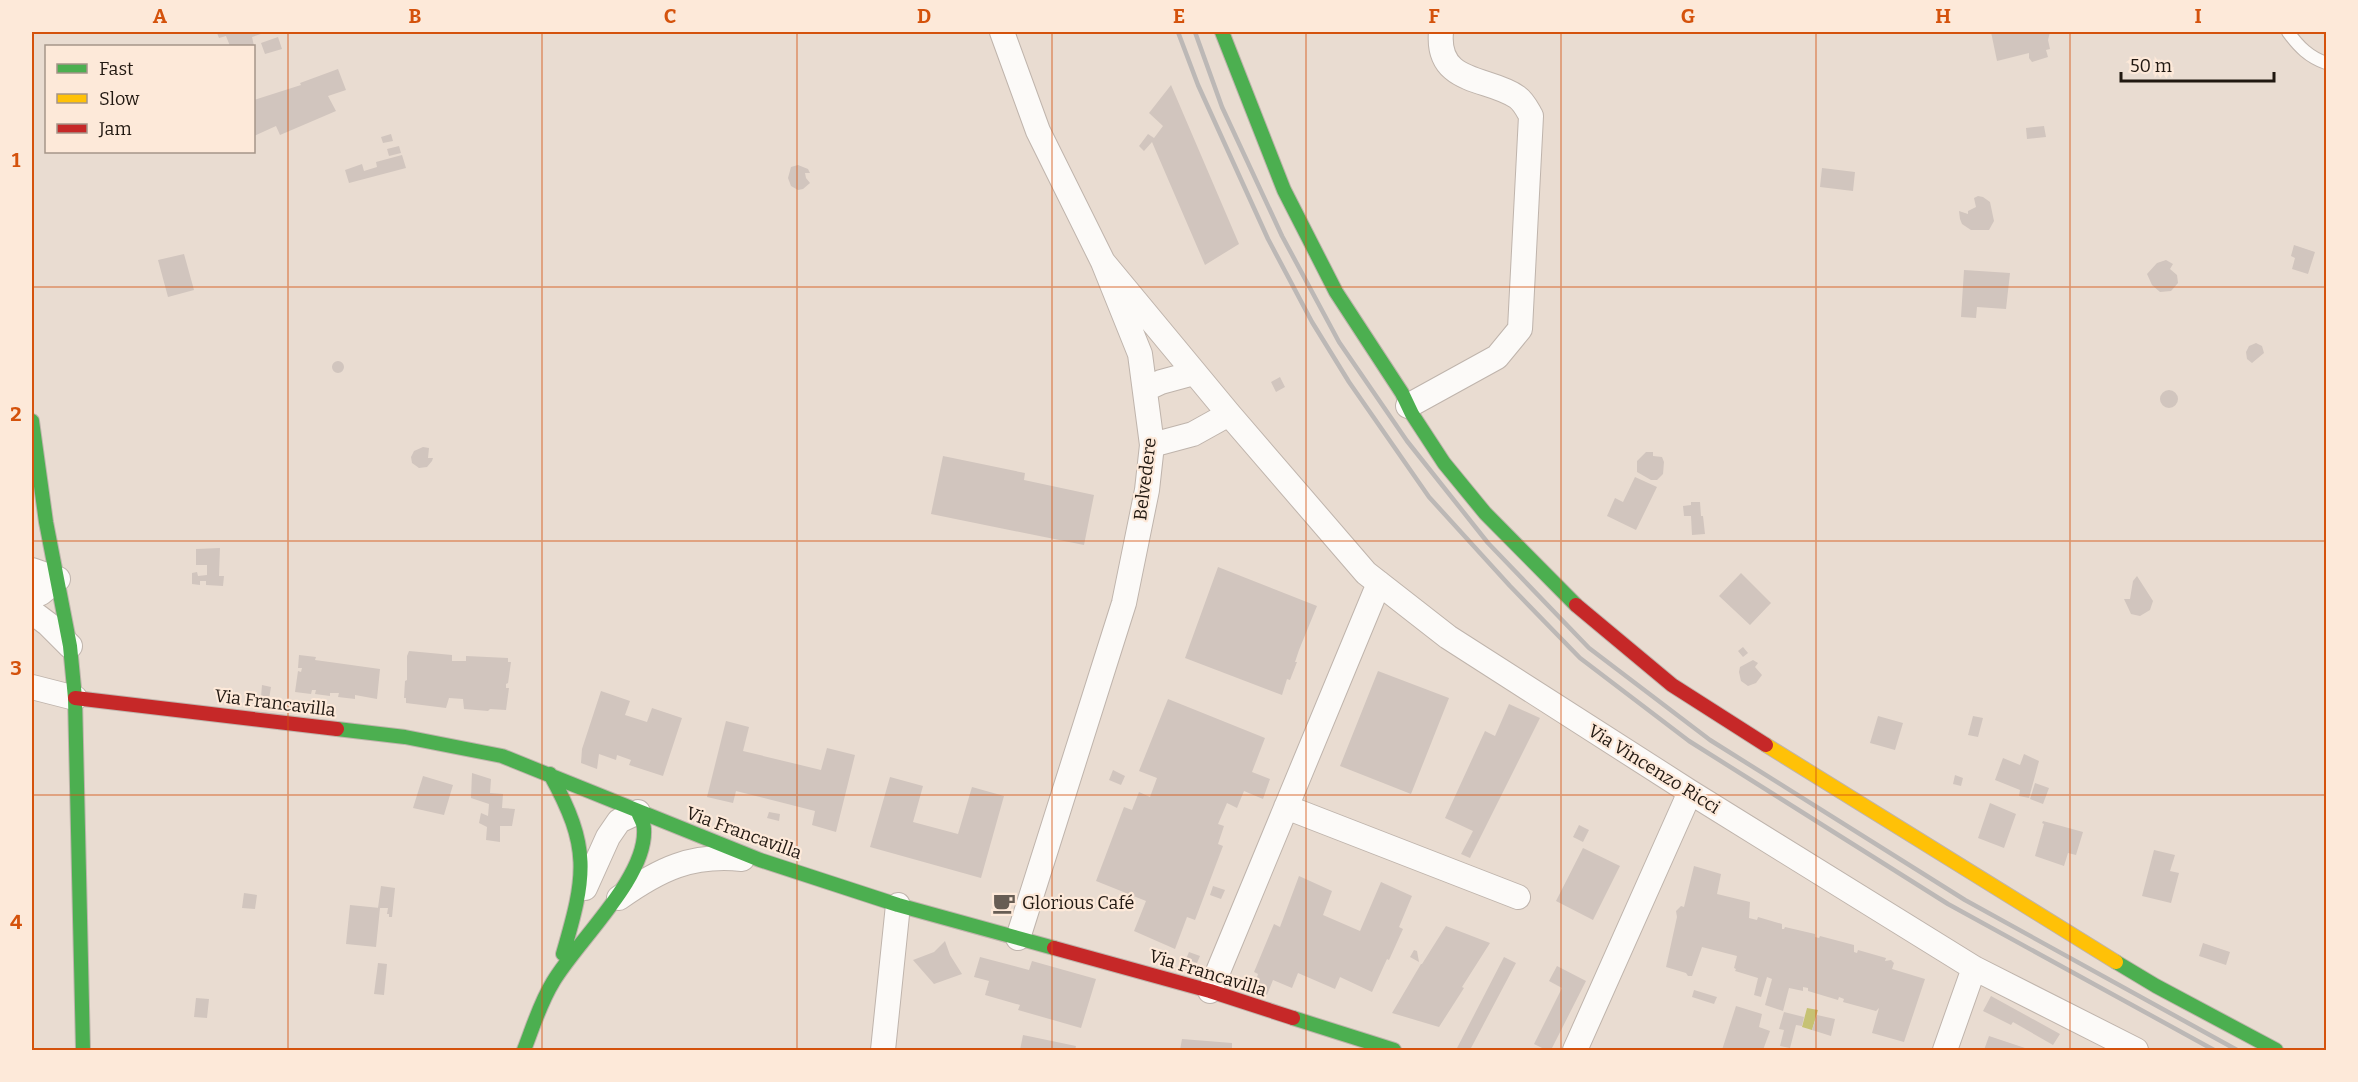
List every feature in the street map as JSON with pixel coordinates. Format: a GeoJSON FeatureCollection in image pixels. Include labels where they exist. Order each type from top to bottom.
{"type":"FeatureCollection","features":[{"type":"Feature","properties":{"kind":"street","name":"Belvedere"},"geometry":{"type":"LineString","coordinates":[[1002,32],[1038,131],[1103,262],[1140,354],[1152,445],[1147,490],[1124,603],[1018,938]]}},
{"type":"Feature","properties":{"kind":"street"},"geometry":{"type":"LineString","coordinates":[[1222,32],[1267,150],[1305,234],[1336,292],[1402,393],[1444,463],[1485,513],[1538,569],[1572,601],[1672,685],[1795,764],[2156,986],[2276,1050]]}},
{"type":"Feature","properties":{"kind":"street"},"geometry":{"type":"LineString","coordinates":[[1408,406],[1497,357],[1520,329],[1531,116],[1525,104],[1516,96],[1466,77],[1449,65],[1443,51],[1441,32]]}},
{"type":"Feature","properties":{"kind":"street","name":"Via Vincenzo Ricci"},"geometry":{"type":"LineString","coordinates":[[1103,262],[1194,373],[1366,573],[1448,637],[1690,792],[1974,968],[2136,1050]]}},
{"type":"Feature","properties":{"kind":"street"},"geometry":{"type":"LineString","coordinates":[[1146,389],[1161,382],[1194,373]]}},
{"type":"Feature","properties":{"kind":"street"},"geometry":{"type":"LineString","coordinates":[[1152,445],[1193,434],[1229,414]]}},
{"type":"Feature","properties":{"kind":"street"},"geometry":{"type":"LineString","coordinates":[[32,421],[39,530],[58,579],[70,646],[75,698],[83,1050]]}},
{"type":"Feature","properties":{"kind":"street"},"geometry":{"type":"LineString","coordinates":[[32,570],[58,579]]}},
{"type":"Feature","properties":{"kind":"street"},"geometry":{"type":"LineString","coordinates":[[32,596],[41,593],[58,579]]}},
{"type":"Feature","properties":{"kind":"street"},"geometry":{"type":"LineString","coordinates":[[1210,991],[1379,583]]}},
{"type":"Feature","properties":{"kind":"street"},"geometry":{"type":"LineString","coordinates":[[32,612],[70,646]]}},
{"type":"Feature","properties":{"kind":"street"},"geometry":{"type":"LineString","coordinates":[[32,687],[75,698]]}},
{"type":"Feature","properties":{"kind":"street","name":"Via Francavilla"},"geometry":{"type":"LineString","coordinates":[[75,698],[405,737],[502,756],[760,860],[898,905],[1210,991],[1394,1050]]}},
{"type":"Feature","properties":{"kind":"street"},"geometry":{"type":"LineString","coordinates":[[550,774],[568,804],[579,834],[583,863],[579,900]]}},
{"type":"Feature","properties":{"kind":"street"},"geometry":{"type":"LineString","coordinates":[[1575,1050],[1690,792]]}},
{"type":"Feature","properties":{"kind":"street"},"geometry":{"type":"LineString","coordinates":[[1286,807],[1518,897]]}},
{"type":"Feature","properties":{"kind":"street"},"geometry":{"type":"LineString","coordinates":[[525,1050],[537,1015],[556,976],[579,900],[608,837],[619,821],[638,812],[644,830],[643,847],[633,872],[556,976]]}},
{"type":"Feature","properties":{"kind":"street"},"geometry":{"type":"LineString","coordinates":[[607,907],[645,880],[689,860],[719,857],[760,860]]}},
{"type":"Feature","properties":{"kind":"street"},"geometry":{"type":"LineString","coordinates":[[883,1050],[898,905]]}},
{"type":"Feature","properties":{"kind":"street"},"geometry":{"type":"LineString","coordinates":[[1945,1050],[1974,968]]}},
{"type":"Feature","properties":{"kind":"lane"},"geometry":{"type":"LineString","coordinates":[[2288,32],[2299,47],[2315,59],[2326,63]]}},
{"type":"Feature","properties":{"kind":"shaded area"},"geometry":{"type":"Polygon","coordinates":[[[1807,1008],[1818,1010],[1812,1030],[1802,1027],[1807,1008]]]}},
{"type":"Feature","properties":{"kind":"building"},"geometry":{"type":"Polygon","coordinates":[[[267,32],[252,37],[254,45],[230,45],[226,36],[219,38],[217,33],[267,32]]]}},
{"type":"Feature","properties":{"kind":"building"},"geometry":{"type":"Polygon","coordinates":[[[1991,32],[2050,32],[2048,40],[2050,49],[2046,50],[2048,57],[2032,62],[2029,53],[1997,61],[1991,32]]]}},
{"type":"Feature","properties":{"kind":"building"},"geometry":{"type":"Polygon","coordinates":[[[278,37],[282,49],[265,54],[261,43],[278,37]]]}},
{"type":"Feature","properties":{"kind":"building"},"geometry":{"type":"Polygon","coordinates":[[[338,69],[346,90],[328,96],[336,111],[280,135],[276,126],[255,136],[255,100],[301,85],[300,83],[338,69]]]}},
{"type":"Feature","properties":{"kind":"building"},"geometry":{"type":"Polygon","coordinates":[[[1171,85],[1239,244],[1205,265],[1152,142],[1144,151],[1139,146],[1148,134],[1154,138],[1163,126],[1149,113],[1171,85]]]}},
{"type":"Feature","properties":{"kind":"building"},"geometry":{"type":"Polygon","coordinates":[[[2044,126],[2046,137],[2027,139],[2026,128],[2044,126]]]}},
{"type":"Feature","properties":{"kind":"building"},"geometry":{"type":"Polygon","coordinates":[[[391,134],[393,141],[383,143],[381,137],[391,134]]]}},
{"type":"Feature","properties":{"kind":"building"},"geometry":{"type":"Polygon","coordinates":[[[399,146],[401,153],[389,156],[387,149],[399,146]]]}},
{"type":"Feature","properties":{"kind":"building"},"geometry":{"type":"Polygon","coordinates":[[[402,155],[406,168],[349,183],[345,170],[362,164],[364,171],[377,167],[376,162],[402,155]]]}},
{"type":"Feature","properties":{"kind":"building"},"geometry":{"type":"Polygon","coordinates":[[[798,165],[808,169],[810,173],[805,173],[810,183],[798,190],[791,186],[788,178],[791,167],[798,165]]]}},
{"type":"Feature","properties":{"kind":"building"},"geometry":{"type":"Polygon","coordinates":[[[1822,168],[1855,172],[1853,191],[1820,187],[1822,168]]]}},
{"type":"Feature","properties":{"kind":"building"},"geometry":{"type":"Polygon","coordinates":[[[1978,196],[1990,202],[1994,221],[1989,230],[1971,230],[1962,224],[1960,219],[1959,211],[1968,214],[1968,211],[1976,207],[1974,198],[1978,196]]]}},
{"type":"Feature","properties":{"kind":"building"},"geometry":{"type":"Polygon","coordinates":[[[2294,245],[2315,252],[2308,274],[2292,269],[2295,258],[2291,256],[2294,245]]]}},
{"type":"Feature","properties":{"kind":"building"},"geometry":{"type":"Polygon","coordinates":[[[184,254],[194,290],[168,297],[158,260],[184,254]]]}},
{"type":"Feature","properties":{"kind":"building"},"geometry":{"type":"Polygon","coordinates":[[[2166,260],[2173,264],[2170,269],[2177,275],[2178,283],[2171,291],[2160,292],[2152,285],[2147,274],[2157,263],[2166,260]]]}},
{"type":"Feature","properties":{"kind":"building"},"geometry":{"type":"Polygon","coordinates":[[[1964,270],[2010,273],[2006,309],[1977,307],[1976,318],[1961,317],[1964,270]]]}},
{"type":"Feature","properties":{"kind":"building"},"geometry":{"type":"Polygon","coordinates":[[[2256,343],[2262,346],[2264,353],[2252,363],[2247,359],[2246,352],[2249,346],[2256,343]]]}},
{"type":"Feature","properties":{"kind":"building"},"geometry":{"type":"Polygon","coordinates":[[[340,361],[344,367],[340,373],[336,373],[332,365],[340,361]]]}},
{"type":"Feature","properties":{"kind":"building"},"geometry":{"type":"Polygon","coordinates":[[[1280,377],[1285,387],[1276,392],[1271,382],[1280,377]]]}},
{"type":"Feature","properties":{"kind":"building"},"geometry":{"type":"Polygon","coordinates":[[[2169,390],[2175,393],[2178,399],[2175,405],[2169,408],[2163,405],[2160,399],[2163,393],[2169,390]]]}},
{"type":"Feature","properties":{"kind":"building"},"geometry":{"type":"Polygon","coordinates":[[[423,447],[429,448],[428,458],[433,458],[427,467],[419,468],[412,463],[411,457],[414,451],[423,447]]]}},
{"type":"Feature","properties":{"kind":"building"},"geometry":{"type":"Polygon","coordinates":[[[1646,452],[1653,452],[1653,456],[1662,457],[1664,462],[1663,474],[1657,480],[1651,480],[1637,472],[1637,461],[1646,452]]]}},
{"type":"Feature","properties":{"kind":"building"},"geometry":{"type":"Polygon","coordinates":[[[943,456],[1025,473],[1024,480],[1094,495],[1084,545],[931,514],[943,456]]]}},
{"type":"Feature","properties":{"kind":"building"},"geometry":{"type":"Polygon","coordinates":[[[1635,477],[1657,487],[1636,530],[1607,516],[1615,498],[1623,502],[1635,477]]]}},
{"type":"Feature","properties":{"kind":"building"},"geometry":{"type":"Polygon","coordinates":[[[1691,502],[1700,502],[1705,534],[1692,535],[1691,516],[1684,516],[1683,506],[1691,505],[1691,502]]]}},
{"type":"Feature","properties":{"kind":"building"},"geometry":{"type":"Polygon","coordinates":[[[220,548],[219,576],[224,576],[223,586],[206,585],[206,581],[200,581],[200,585],[192,584],[192,573],[197,572],[198,576],[207,575],[207,565],[196,565],[196,549],[220,548]]]}},
{"type":"Feature","properties":{"kind":"building"},"geometry":{"type":"Polygon","coordinates":[[[1218,567],[1317,606],[1299,650],[1290,680],[1287,679],[1282,695],[1185,658],[1218,567]]]}},
{"type":"Feature","properties":{"kind":"building"},"geometry":{"type":"Polygon","coordinates":[[[1741,573],[1771,603],[1750,625],[1719,596],[1741,573]]]}},
{"type":"Feature","properties":{"kind":"building"},"geometry":{"type":"Polygon","coordinates":[[[2137,576],[2153,601],[2150,610],[2140,616],[2131,614],[2124,599],[2130,599],[2133,581],[2137,576]]]}},
{"type":"Feature","properties":{"kind":"building"},"geometry":{"type":"Polygon","coordinates":[[[1743,647],[1748,653],[1743,657],[1738,651],[1743,647]]]}},
{"type":"Feature","properties":{"kind":"building"},"geometry":{"type":"Polygon","coordinates":[[[409,651],[452,655],[452,661],[466,661],[466,656],[508,658],[508,662],[511,662],[506,684],[506,688],[509,688],[506,710],[464,709],[463,699],[449,698],[446,708],[406,703],[406,698],[404,698],[409,651]]]}},
{"type":"Feature","properties":{"kind":"building"},"geometry":{"type":"Polygon","coordinates":[[[299,655],[316,657],[315,660],[380,669],[377,699],[355,695],[355,699],[338,697],[339,693],[330,693],[330,696],[315,694],[316,690],[312,690],[311,694],[295,692],[298,671],[301,672],[302,668],[298,668],[299,655]]]}},
{"type":"Feature","properties":{"kind":"building"},"geometry":{"type":"Polygon","coordinates":[[[1753,660],[1758,663],[1755,667],[1762,675],[1756,683],[1748,686],[1741,681],[1739,672],[1740,667],[1753,660]]]}},
{"type":"Feature","properties":{"kind":"building"},"geometry":{"type":"Polygon","coordinates":[[[1378,671],[1449,698],[1411,794],[1340,766],[1378,671]]]}},
{"type":"Feature","properties":{"kind":"building"},"geometry":{"type":"Polygon","coordinates":[[[262,685],[271,687],[269,699],[261,697],[262,685]]]}},
{"type":"Feature","properties":{"kind":"building"},"geometry":{"type":"Polygon","coordinates":[[[601,691],[630,701],[625,715],[647,722],[652,708],[682,718],[663,776],[629,765],[631,760],[617,755],[616,760],[599,754],[597,769],[581,763],[582,749],[601,691]]]}},
{"type":"Feature","properties":{"kind":"building"},"geometry":{"type":"Polygon","coordinates":[[[1168,699],[1265,738],[1252,772],[1270,779],[1263,799],[1244,791],[1237,808],[1227,803],[1218,824],[1224,826],[1218,844],[1223,846],[1195,920],[1187,917],[1175,949],[1134,931],[1146,901],[1096,881],[1124,807],[1132,810],[1139,792],[1150,797],[1157,778],[1139,771],[1168,699]]]}},
{"type":"Feature","properties":{"kind":"building"},"geometry":{"type":"Polygon","coordinates":[[[1509,704],[1540,718],[1470,858],[1461,854],[1473,831],[1445,818],[1485,731],[1495,736],[1509,704]]]}},
{"type":"Feature","properties":{"kind":"building"},"geometry":{"type":"Polygon","coordinates":[[[1878,716],[1903,723],[1895,750],[1870,743],[1878,716]]]}},
{"type":"Feature","properties":{"kind":"building"},"geometry":{"type":"Polygon","coordinates":[[[1973,716],[1983,718],[1978,737],[1968,735],[1973,716]]]}},
{"type":"Feature","properties":{"kind":"building"},"geometry":{"type":"Polygon","coordinates":[[[726,721],[749,727],[743,751],[821,770],[827,748],[855,755],[836,832],[812,825],[815,811],[736,791],[733,803],[707,797],[726,721]]]}},
{"type":"Feature","properties":{"kind":"building"},"geometry":{"type":"Polygon","coordinates":[[[2024,754],[2039,761],[2029,798],[2019,796],[2020,790],[1995,780],[2003,758],[2020,765],[2024,754]]]}},
{"type":"Feature","properties":{"kind":"building"},"geometry":{"type":"Polygon","coordinates":[[[1113,770],[1125,776],[1121,785],[1109,780],[1113,770]]]}},
{"type":"Feature","properties":{"kind":"building"},"geometry":{"type":"Polygon","coordinates":[[[472,773],[491,779],[490,793],[503,794],[502,808],[515,809],[512,826],[500,826],[500,842],[486,840],[487,827],[479,823],[481,813],[488,816],[489,804],[471,798],[472,773]]]}},
{"type":"Feature","properties":{"kind":"building"},"geometry":{"type":"Polygon","coordinates":[[[1955,775],[1963,778],[1961,786],[1953,784],[1955,775]]]}},
{"type":"Feature","properties":{"kind":"building"},"geometry":{"type":"Polygon","coordinates":[[[423,776],[453,785],[444,815],[413,808],[423,776]]]}},
{"type":"Feature","properties":{"kind":"building"},"geometry":{"type":"Polygon","coordinates":[[[890,777],[923,786],[913,822],[958,834],[972,787],[1004,796],[981,878],[870,847],[890,777]]]}},
{"type":"Feature","properties":{"kind":"building"},"geometry":{"type":"Polygon","coordinates":[[[2035,783],[2049,788],[2043,804],[2030,799],[2035,783]]]}},
{"type":"Feature","properties":{"kind":"building"},"geometry":{"type":"Polygon","coordinates":[[[1990,803],[2016,814],[2004,848],[1978,838],[1990,803]]]}},
{"type":"Feature","properties":{"kind":"building"},"geometry":{"type":"Polygon","coordinates":[[[769,812],[780,814],[779,821],[767,818],[769,812]]]}},
{"type":"Feature","properties":{"kind":"building"},"geometry":{"type":"Polygon","coordinates":[[[2043,821],[2083,832],[2076,855],[2068,853],[2064,866],[2035,856],[2043,821]]]}},
{"type":"Feature","properties":{"kind":"building"},"geometry":{"type":"Polygon","coordinates":[[[1579,825],[1589,830],[1583,842],[1573,837],[1579,825]]]}},
{"type":"Feature","properties":{"kind":"building"},"geometry":{"type":"Polygon","coordinates":[[[1583,848],[1620,866],[1593,920],[1556,901],[1583,848]]]}},
{"type":"Feature","properties":{"kind":"building"},"geometry":{"type":"Polygon","coordinates":[[[2154,850],[2175,855],[2170,871],[2179,873],[2171,903],[2142,896],[2154,850]]]}},
{"type":"Feature","properties":{"kind":"building"},"geometry":{"type":"Polygon","coordinates":[[[1694,866],[1721,874],[1717,894],[1750,902],[1749,918],[1757,920],[1758,917],[1782,924],[1782,929],[1785,927],[1815,934],[1815,937],[1820,936],[1854,945],[1854,952],[1857,953],[1858,950],[1886,958],[1885,961],[1891,960],[1894,963],[1892,969],[1925,979],[1904,1042],[1872,1033],[1879,1008],[1876,1011],[1843,1002],[1844,999],[1839,997],[1838,1000],[1808,991],[1808,988],[1803,987],[1803,991],[1789,988],[1783,1011],[1765,1005],[1772,979],[1767,977],[1761,997],[1754,995],[1758,978],[1735,971],[1737,956],[1702,947],[1692,976],[1666,967],[1677,917],[1676,911],[1681,906],[1684,907],[1694,866]]]}},
{"type":"Feature","properties":{"kind":"building"},"geometry":{"type":"Polygon","coordinates":[[[1299,876],[1332,891],[1323,915],[1360,931],[1381,882],[1412,896],[1399,927],[1403,929],[1372,992],[1340,977],[1335,989],[1298,973],[1292,988],[1273,980],[1267,995],[1253,990],[1258,974],[1254,972],[1274,924],[1280,927],[1299,876]]]}},
{"type":"Feature","properties":{"kind":"building"},"geometry":{"type":"Polygon","coordinates":[[[381,886],[395,888],[392,917],[387,914],[388,908],[378,908],[381,886]]]}},
{"type":"Feature","properties":{"kind":"building"},"geometry":{"type":"Polygon","coordinates":[[[1213,886],[1225,890],[1221,899],[1210,895],[1213,886]]]}},
{"type":"Feature","properties":{"kind":"building"},"geometry":{"type":"Polygon","coordinates":[[[244,893],[257,895],[255,909],[242,908],[244,893]]]}},
{"type":"Feature","properties":{"kind":"building"},"geometry":{"type":"Polygon","coordinates":[[[350,905],[380,908],[376,947],[346,944],[350,905]]]}},
{"type":"Feature","properties":{"kind":"building"},"geometry":{"type":"Polygon","coordinates":[[[1446,926],[1490,943],[1462,987],[1464,988],[1439,1027],[1392,1013],[1421,964],[1446,926]]]}},
{"type":"Feature","properties":{"kind":"building"},"geometry":{"type":"Polygon","coordinates":[[[945,941],[950,955],[962,974],[934,984],[913,960],[934,952],[945,941]]]}},
{"type":"Feature","properties":{"kind":"building"},"geometry":{"type":"Polygon","coordinates":[[[2203,943],[2230,952],[2226,965],[2199,956],[2203,943]]]}},
{"type":"Feature","properties":{"kind":"building"},"geometry":{"type":"Polygon","coordinates":[[[1414,950],[1417,951],[1419,962],[1410,957],[1414,950]]]}},
{"type":"Feature","properties":{"kind":"building"},"geometry":{"type":"Polygon","coordinates":[[[1189,952],[1200,956],[1197,963],[1186,959],[1189,952]]]}},
{"type":"Feature","properties":{"kind":"building"},"geometry":{"type":"Polygon","coordinates":[[[980,957],[1029,970],[1032,961],[1096,979],[1081,1028],[1018,1010],[1020,1005],[985,995],[989,981],[974,977],[980,957]]]}},
{"type":"Feature","properties":{"kind":"building"},"geometry":{"type":"Polygon","coordinates":[[[1504,957],[1516,963],[1470,1050],[1456,1050],[1504,957]]]}},
{"type":"Feature","properties":{"kind":"building"},"geometry":{"type":"Polygon","coordinates":[[[378,963],[387,964],[384,995],[374,994],[378,963]]]}},
{"type":"Feature","properties":{"kind":"building"},"geometry":{"type":"Polygon","coordinates":[[[1557,966],[1586,981],[1551,1050],[1546,1050],[1534,1044],[1562,988],[1549,981],[1557,966]]]}},
{"type":"Feature","properties":{"kind":"building"},"geometry":{"type":"Polygon","coordinates":[[[1694,990],[1717,997],[1714,1004],[1692,997],[1694,990]]]}},
{"type":"Feature","properties":{"kind":"building"},"geometry":{"type":"Polygon","coordinates":[[[1991,996],[2060,1034],[2053,1045],[2013,1022],[2011,1025],[1983,1011],[1991,996]]]}},
{"type":"Feature","properties":{"kind":"building"},"geometry":{"type":"Polygon","coordinates":[[[196,998],[209,999],[207,1018],[194,1017],[196,998]]]}},
{"type":"Feature","properties":{"kind":"building"},"geometry":{"type":"Polygon","coordinates":[[[1736,1006],[1762,1014],[1759,1027],[1770,1031],[1763,1050],[1722,1050],[1736,1006]]]}},
{"type":"Feature","properties":{"kind":"building"},"geometry":{"type":"Polygon","coordinates":[[[1784,1012],[1804,1017],[1802,1026],[1796,1025],[1790,1048],[1780,1046],[1784,1030],[1779,1029],[1784,1012]]]}},
{"type":"Feature","properties":{"kind":"building"},"geometry":{"type":"Polygon","coordinates":[[[1817,1015],[1835,1019],[1831,1036],[1812,1030],[1817,1015]]]}},
{"type":"Feature","properties":{"kind":"building"},"geometry":{"type":"Polygon","coordinates":[[[1023,1035],[1076,1046],[1075,1050],[1020,1050],[1023,1035]]]}},
{"type":"Feature","properties":{"kind":"building"},"geometry":{"type":"Polygon","coordinates":[[[1989,1036],[2031,1050],[1984,1050],[1989,1036]]]}},
{"type":"Feature","properties":{"kind":"building"},"geometry":{"type":"Polygon","coordinates":[[[1182,1039],[1232,1043],[1232,1050],[1180,1050],[1182,1039]]]}},
{"type":"Feature","properties":{"kind":"railway"},"geometry":{"type":"LineString","coordinates":[[1178,32],[1198,85],[1268,239],[1312,322],[1349,382],[1429,497],[1510,586],[1580,658],[1689,741],[1948,904],[2214,1050]]}},
{"type":"Feature","properties":{"kind":"railway"},"geometry":{"type":"LineString","coordinates":[[1195,32],[1222,107],[1282,236],[1339,342],[1407,441],[1488,543],[1589,648],[1710,740],[1965,900],[2237,1050]]}},
{"type":"Feature","properties":{"kind":"traffic: fast"},"geometry":{"type":"LineString","coordinates":[[1222,32],[1284,190],[1336,292],[1402,393],[1412,414],[1444,463],[1485,513],[1576,605]]}},
{"type":"Feature","properties":{"kind":"traffic: fast"},"geometry":{"type":"LineString","coordinates":[[32,421],[46,522],[70,646],[75,698],[83,1050]]}},
{"type":"Feature","properties":{"kind":"traffic: fast"},"geometry":{"type":"LineString","coordinates":[[337,729],[405,737],[502,756],[760,860],[898,905],[1054,948]]}},
{"type":"Feature","properties":{"kind":"traffic: fast"},"geometry":{"type":"LineString","coordinates":[[550,774],[573,822],[581,862],[576,903],[563,954]]}},
{"type":"Feature","properties":{"kind":"traffic: fast"},"geometry":{"type":"LineString","coordinates":[[524,1050],[548,990],[609,908],[634,868],[642,848],[644,829],[638,812]]}},
{"type":"Feature","properties":{"kind":"traffic: fast"},"geometry":{"type":"LineString","coordinates":[[2116,962],[2276,1050]]}},
{"type":"Feature","properties":{"kind":"traffic: fast"},"geometry":{"type":"LineString","coordinates":[[1293,1018],[1394,1050]]}},
{"type":"Feature","properties":{"kind":"traffic: slow"},"geometry":{"type":"LineString","coordinates":[[1766,745],[2116,962]]}},
{"type":"Feature","properties":{"kind":"traffic: jam"},"geometry":{"type":"LineString","coordinates":[[1576,605],[1672,685],[1766,745]]}},
{"type":"Feature","properties":{"kind":"traffic: jam"},"geometry":{"type":"LineString","coordinates":[[75,698],[337,729]]}},
{"type":"Feature","properties":{"kind":"traffic: jam"},"geometry":{"type":"LineString","coordinates":[[1054,948],[1210,991],[1293,1018]]}},
{"type":"Feature","properties":{"kind":"place","name":"Glorious Café"},"geometry":{"type":"Point","coordinates":[1004,903]}}]}
